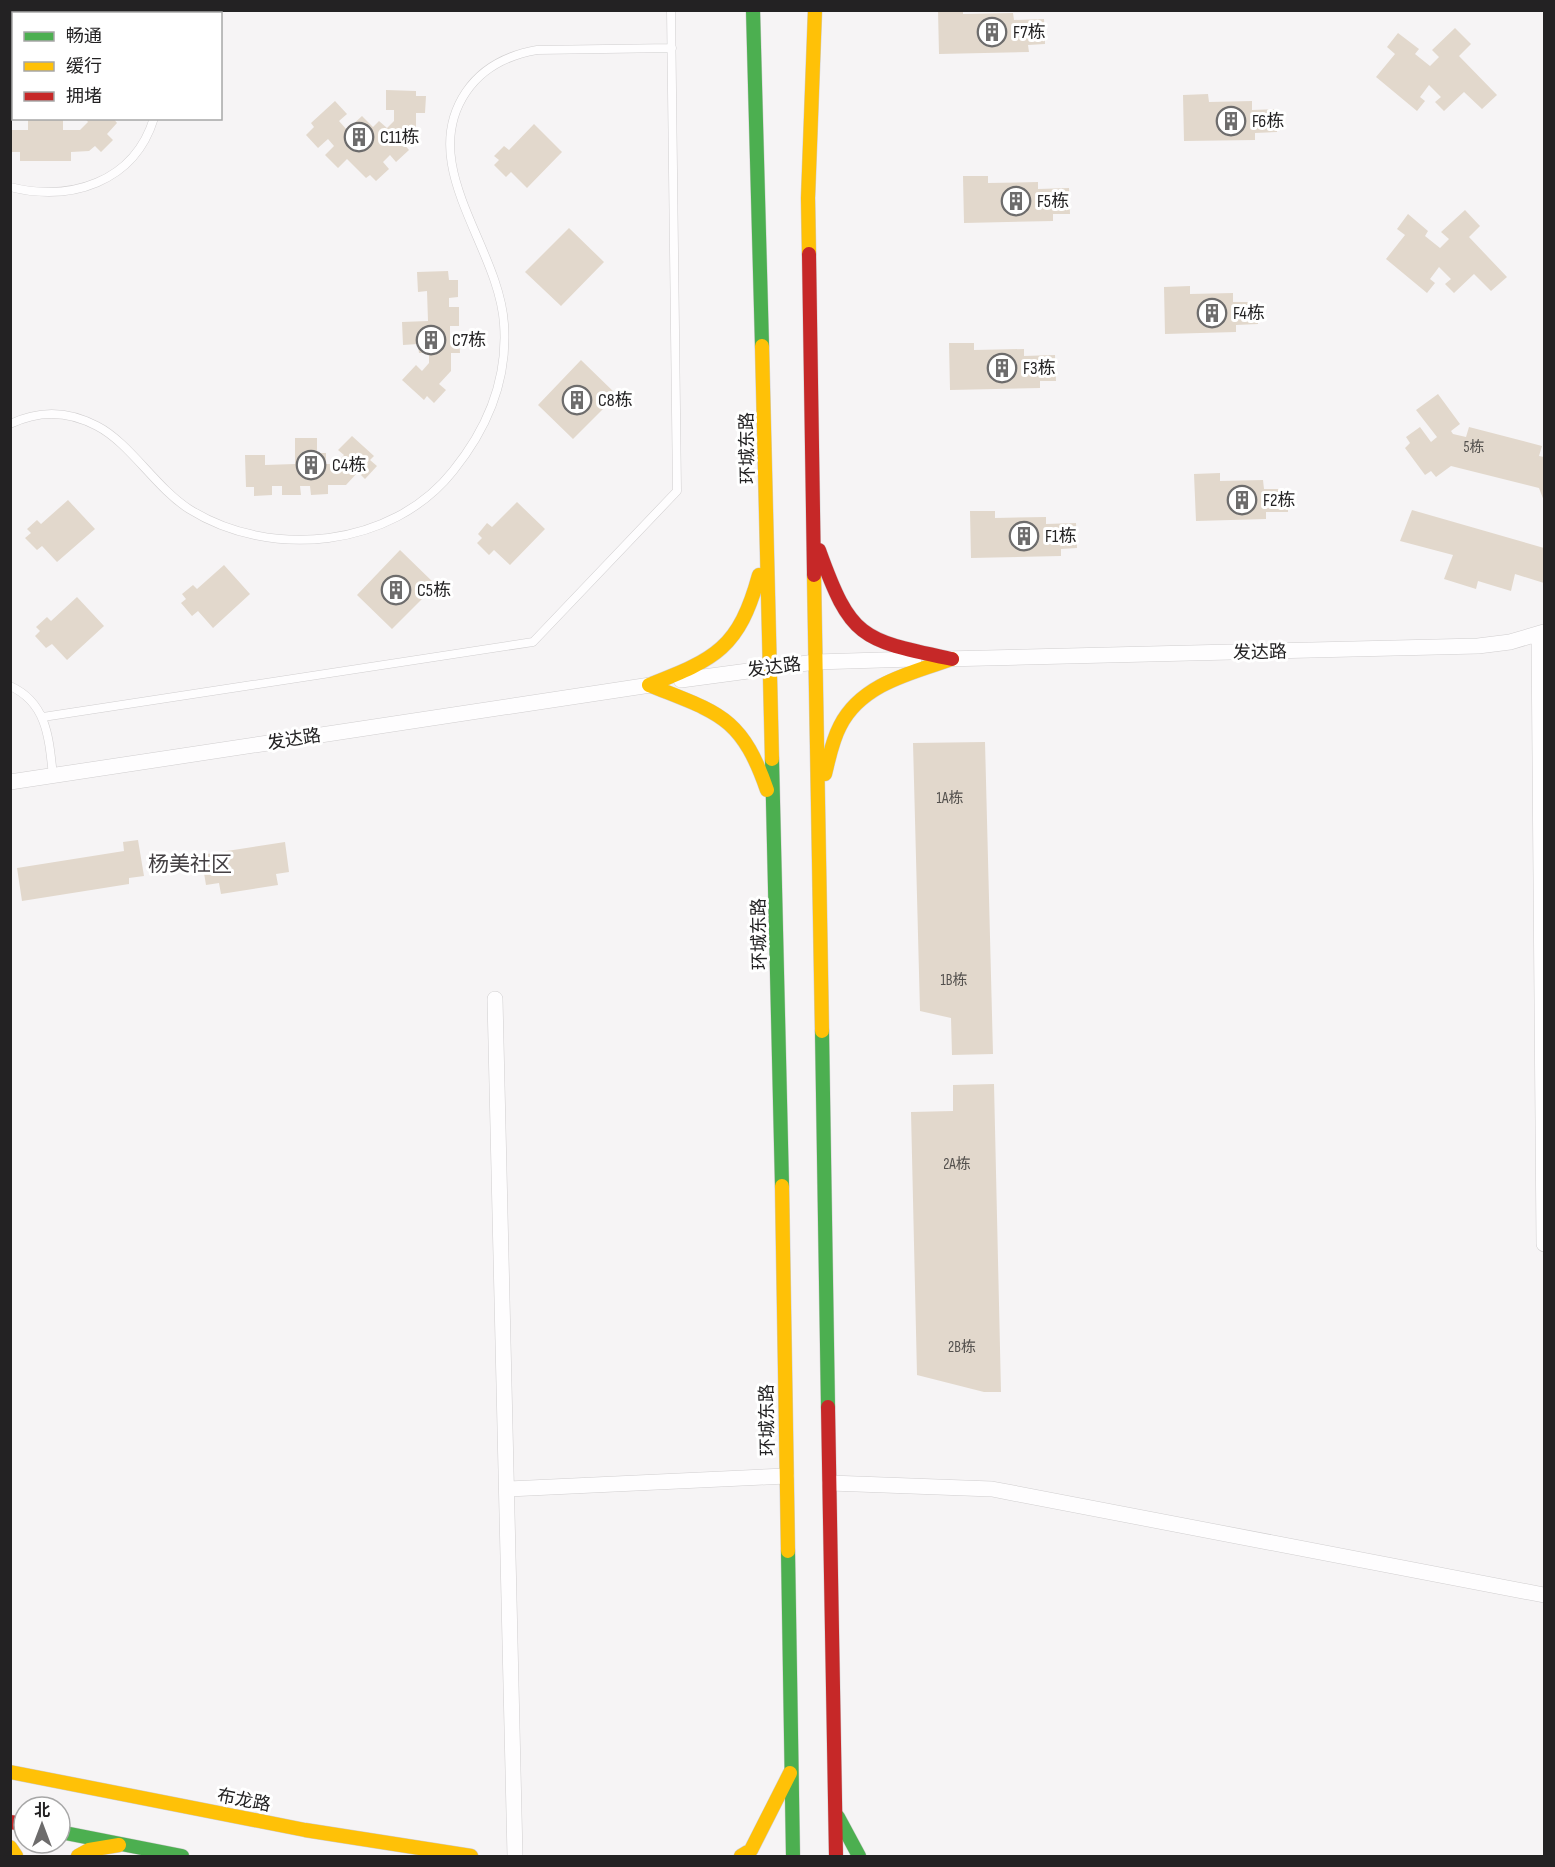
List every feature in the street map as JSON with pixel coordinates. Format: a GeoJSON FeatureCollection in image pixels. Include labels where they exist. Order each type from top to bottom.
{"type":"FeatureCollection","features":[{"type":"Feature","properties":{"kind":"main road","name":"环城东路"},"geometry":{"type":"LineString","coordinates":[[753,10],[771,667],[793,1857]]}},
{"type":"Feature","properties":{"kind":"main road"},"geometry":{"type":"LineString","coordinates":[[815,10],[808,198],[814,662],[836,1857]]}},
{"type":"Feature","properties":{"kind":"main road"},"geometry":{"type":"LineString","coordinates":[[813,533],[840,606],[855,626],[865,634],[889,645],[952,659]]}},
{"type":"Feature","properties":{"kind":"main road"},"geometry":{"type":"LineString","coordinates":[[649,685],[699,665],[731,641],[752,607],[768,538]]}},
{"type":"Feature","properties":{"kind":"main road"},"geometry":{"type":"LineString","coordinates":[[817,802],[836,735],[856,702],[877,687],[952,659]]}},
{"type":"Feature","properties":{"kind":"main road"},"geometry":{"type":"LineString","coordinates":[[649,685],[712,712],[735,728],[753,752],[774,808]]}},
{"type":"Feature","properties":{"kind":"main road"},"geometry":{"type":"LineString","coordinates":[[741,1857],[751,1850],[792,1770]]}},
{"type":"Feature","properties":{"kind":"main road","name":"布龙路"},"geometry":{"type":"LineString","coordinates":[[10,1772],[305,1830],[471,1857]]}},
{"type":"Feature","properties":{"kind":"main road"},"geometry":{"type":"LineString","coordinates":[[835,1813],[859,1857]]}},
{"type":"Feature","properties":{"kind":"main road"},"geometry":{"type":"LineString","coordinates":[[72,1834],[182,1857]]}},
{"type":"Feature","properties":{"kind":"main road"},"geometry":{"type":"LineString","coordinates":[[78,1857],[107,1846],[126,1845]]}},
{"type":"Feature","properties":{"kind":"main road"},"geometry":{"type":"LineString","coordinates":[[10,1847],[16,1857]]}},
{"type":"Feature","properties":{"kind":"street","name":"发达路"},"geometry":{"type":"LineString","coordinates":[[10,782],[814,662],[1478,646],[1510,642],[1542,633]]}},
{"type":"Feature","properties":{"kind":"street"},"geometry":{"type":"LineString","coordinates":[[1542,633],[1545,1244]]}},
{"type":"Feature","properties":{"kind":"street"},"geometry":{"type":"LineString","coordinates":[[495,999],[515,1857]]}},
{"type":"Feature","properties":{"kind":"street"},"geometry":{"type":"LineString","coordinates":[[508,1489],[786,1476]]}},
{"type":"Feature","properties":{"kind":"street"},"geometry":{"type":"LineString","coordinates":[[830,1483],[992,1489],[1545,1595]]}},
{"type":"Feature","properties":{"kind":"lane"},"geometry":{"type":"LineString","coordinates":[[43,717],[533,642],[678,491],[671,10]]}},
{"type":"Feature","properties":{"kind":"lane"},"geometry":{"type":"LineString","coordinates":[[10,424],[41,414],[61,414],[81,418],[100,427],[116,440],[157,484],[189,509],[226,527],[265,538],[306,541],[347,536],[386,522],[421,501],[451,474],[476,441],[493,404],[503,365],[504,324],[498,284],[457,186],[449,157],[451,126],[462,98],[471,85],[494,65],[522,53],[537,50],[672,48]]}},
{"type":"Feature","properties":{"kind":"lane"},"geometry":{"type":"LineString","coordinates":[[10,187],[36,193],[64,193],[92,186],[116,172],[137,152],[153,120]]}},
{"type":"Feature","properties":{"kind":"lane"},"geometry":{"type":"LineString","coordinates":[[10,686],[27,696],[43,717],[48,735],[53,776]]}},
{"type":"Feature","properties":{"kind":"building","name":"F7栋"},"geometry":{"type":"Polygon","coordinates":[[[938,10],[963,10],[963,14],[1013,13],[1014,20],[1044,19],[1045,44],[1028,45],[1029,52],[939,54],[938,10]]]}},
{"type":"Feature","properties":{"kind":"building"},"geometry":{"type":"Polygon","coordinates":[[[1455,28],[1471,44],[1459,56],[1497,95],[1482,109],[1464,92],[1444,111],[1435,102],[1441,97],[1429,85],[1420,97],[1425,101],[1417,111],[1376,77],[1395,54],[1387,47],[1398,33],[1419,49],[1415,54],[1430,66],[1439,57],[1432,50],[1455,28]]]}},
{"type":"Feature","properties":{"kind":"building","name":"C11栋"},"geometry":{"type":"Polygon","coordinates":[[[386,90],[416,91],[416,96],[426,96],[425,113],[416,113],[416,131],[403,143],[409,150],[396,162],[390,155],[383,162],[389,169],[376,181],[370,175],[366,178],[347,159],[338,168],[325,155],[334,146],[328,139],[318,148],[306,135],[314,127],[311,123],[335,101],[347,114],[339,121],[347,130],[362,116],[373,127],[379,121],[387,128],[394,121],[394,110],[386,110],[386,90]]]}},
{"type":"Feature","properties":{"kind":"building","name":"F6栋"},"geometry":{"type":"Polygon","coordinates":[[[1208,94],[1209,102],[1252,101],[1252,110],[1277,109],[1277,132],[1255,133],[1255,140],[1184,141],[1183,95],[1208,94]]]}},
{"type":"Feature","properties":{"kind":"building"},"geometry":{"type":"Polygon","coordinates":[[[28,120],[63,120],[63,130],[80,130],[88,122],[86,120],[115,120],[117,123],[107,134],[113,140],[101,152],[95,146],[89,151],[71,152],[71,161],[20,161],[20,152],[10,152],[10,130],[28,130],[28,120]]]}},
{"type":"Feature","properties":{"kind":"building"},"geometry":{"type":"Polygon","coordinates":[[[534,124],[562,152],[527,188],[511,172],[506,177],[494,165],[499,160],[494,156],[504,146],[509,150],[534,124]]]}},
{"type":"Feature","properties":{"kind":"building","name":"F5栋"},"geometry":{"type":"Polygon","coordinates":[[[963,176],[988,176],[988,183],[1038,182],[1038,189],[1069,188],[1070,214],[1053,214],[1053,221],[964,223],[963,176]]]}},
{"type":"Feature","properties":{"kind":"building"},"geometry":{"type":"Polygon","coordinates":[[[1465,210],[1480,226],[1469,237],[1507,277],[1491,291],[1474,274],[1454,293],[1445,284],[1451,279],[1439,267],[1430,279],[1435,283],[1427,293],[1386,259],[1405,235],[1397,229],[1408,214],[1428,231],[1425,236],[1440,248],[1449,239],[1441,232],[1465,210]]]}},
{"type":"Feature","properties":{"kind":"building"},"geometry":{"type":"Polygon","coordinates":[[[569,228],[604,262],[561,306],[525,272],[569,228]]]}},
{"type":"Feature","properties":{"kind":"building","name":"C7栋"},"geometry":{"type":"Polygon","coordinates":[[[448,271],[449,280],[458,280],[458,297],[449,298],[449,307],[459,307],[459,326],[450,326],[450,336],[459,335],[460,353],[451,353],[451,371],[439,384],[446,390],[434,403],[427,396],[424,400],[402,380],[416,365],[422,371],[429,363],[429,353],[419,353],[418,344],[403,345],[402,322],[428,321],[427,291],[418,292],[417,272],[448,271]]]}},
{"type":"Feature","properties":{"kind":"building","name":"F4栋"},"geometry":{"type":"Polygon","coordinates":[[[1190,286],[1190,294],[1233,293],[1233,302],[1258,302],[1258,324],[1236,325],[1236,332],[1165,334],[1164,287],[1190,286]]]}},
{"type":"Feature","properties":{"kind":"building","name":"F3栋"},"geometry":{"type":"Polygon","coordinates":[[[949,343],[974,343],[974,350],[1024,349],[1024,356],[1055,355],[1056,381],[1040,381],[1040,388],[950,390],[949,343]]]}},
{"type":"Feature","properties":{"kind":"building","name":"C8栋"},"geometry":{"type":"Polygon","coordinates":[[[581,360],[617,395],[573,439],[538,405],[581,360]]]}},
{"type":"Feature","properties":{"kind":"building"},"geometry":{"type":"Polygon","coordinates":[[[1438,394],[1460,424],[1451,431],[1453,434],[1466,437],[1469,427],[1542,446],[1539,456],[1544,457],[1544,501],[1539,488],[1451,466],[1436,477],[1431,471],[1425,475],[1405,448],[1410,443],[1406,437],[1420,427],[1431,442],[1437,437],[1416,410],[1438,394]]]}},
{"type":"Feature","properties":{"kind":"building","name":"C4栋"},"geometry":{"type":"Polygon","coordinates":[[[352,436],[374,456],[370,460],[377,466],[365,479],[358,472],[346,485],[328,485],[328,494],[311,495],[310,486],[300,486],[301,495],[282,495],[282,486],[272,486],[272,495],[254,496],[254,487],[246,487],[245,455],[265,455],[265,465],[295,464],[295,438],[317,438],[317,453],[326,453],[326,464],[336,464],[344,455],[338,450],[352,436]]]}},
{"type":"Feature","properties":{"kind":"building","name":"F2栋"},"geometry":{"type":"Polygon","coordinates":[[[1220,473],[1220,481],[1263,480],[1264,489],[1288,489],[1288,512],[1266,512],[1266,519],[1196,521],[1194,474],[1220,473]]]}},
{"type":"Feature","properties":{"kind":"building"},"geometry":{"type":"Polygon","coordinates":[[[68,500],[95,529],[57,562],[42,546],[37,550],[25,538],[31,533],[27,529],[37,520],[41,524],[68,500]]]}},
{"type":"Feature","properties":{"kind":"building"},"geometry":{"type":"Polygon","coordinates":[[[517,502],[545,529],[510,565],[494,550],[489,555],[477,543],[482,538],[478,534],[487,523],[492,527],[517,502]]]}},
{"type":"Feature","properties":{"kind":"building"},"geometry":{"type":"Polygon","coordinates":[[[1412,510],[1544,548],[1544,583],[1515,574],[1511,591],[1478,581],[1476,589],[1444,579],[1453,555],[1400,541],[1412,510]]]}},
{"type":"Feature","properties":{"kind":"building","name":"F1栋"},"geometry":{"type":"Polygon","coordinates":[[[970,511],[995,511],[995,518],[1046,517],[1046,524],[1076,523],[1077,548],[1061,549],[1061,556],[971,558],[970,511]]]}},
{"type":"Feature","properties":{"kind":"building","name":"C5栋"},"geometry":{"type":"Polygon","coordinates":[[[400,550],[436,585],[392,629],[357,595],[400,550]]]}},
{"type":"Feature","properties":{"kind":"building"},"geometry":{"type":"Polygon","coordinates":[[[224,565],[250,594],[213,628],[198,611],[192,616],[181,603],[186,599],[182,594],[193,585],[197,589],[224,565]]]}},
{"type":"Feature","properties":{"kind":"building"},"geometry":{"type":"Polygon","coordinates":[[[77,597],[104,626],[67,660],[52,644],[46,648],[35,636],[40,631],[36,627],[47,617],[51,621],[77,597]]]}},
{"type":"Feature","properties":{"kind":"building"},"geometry":{"type":"Polygon","coordinates":[[[985,742],[993,1054],[952,1055],[951,1018],[920,1011],[913,743],[985,742]]]}},
{"type":"Feature","properties":{"kind":"building"},"geometry":{"type":"Polygon","coordinates":[[[138,840],[144,876],[129,878],[129,884],[22,901],[17,868],[124,851],[123,842],[138,840]]]}},
{"type":"Feature","properties":{"kind":"building"},"geometry":{"type":"Polygon","coordinates":[[[285,842],[289,872],[276,874],[278,885],[221,894],[219,883],[206,885],[201,855],[285,842]]]}},
{"type":"Feature","properties":{"kind":"building"},"geometry":{"type":"Polygon","coordinates":[[[994,1084],[1001,1392],[984,1392],[917,1375],[911,1112],[953,1111],[953,1085],[994,1084]]]}},
{"type":"Feature","properties":{"kind":"traffic: fast"},"geometry":{"type":"LineString","coordinates":[[753,10],[762,346]]}},
{"type":"Feature","properties":{"kind":"traffic: fast"},"geometry":{"type":"LineString","coordinates":[[772,759],[782,1186]]}},
{"type":"Feature","properties":{"kind":"traffic: fast"},"geometry":{"type":"LineString","coordinates":[[822,1031],[828,1407]]}},
{"type":"Feature","properties":{"kind":"traffic: fast"},"geometry":{"type":"LineString","coordinates":[[788,1551],[793,1856]]}},
{"type":"Feature","properties":{"kind":"traffic: fast"},"geometry":{"type":"LineString","coordinates":[[838,1817],[859,1856]]}},
{"type":"Feature","properties":{"kind":"traffic: fast"},"geometry":{"type":"LineString","coordinates":[[72,1834],[182,1856]]}},
{"type":"Feature","properties":{"kind":"traffic: slow"},"geometry":{"type":"LineString","coordinates":[[809,254],[808,198],[815,10]]}},
{"type":"Feature","properties":{"kind":"traffic: slow"},"geometry":{"type":"LineString","coordinates":[[762,346],[772,759]]}},
{"type":"Feature","properties":{"kind":"traffic: slow"},"geometry":{"type":"LineString","coordinates":[[649,685],[692,667],[722,648],[743,619],[759,575]]}},
{"type":"Feature","properties":{"kind":"traffic: slow"},"geometry":{"type":"LineString","coordinates":[[814,575],[822,1031]]}},
{"type":"Feature","properties":{"kind":"traffic: slow"},"geometry":{"type":"LineString","coordinates":[[825,774],[837,732],[849,712],[861,700],[888,682],[952,659]]}},
{"type":"Feature","properties":{"kind":"traffic: slow"},"geometry":{"type":"LineString","coordinates":[[649,685],[693,703],[724,720],[747,746],[767,790]]}},
{"type":"Feature","properties":{"kind":"traffic: slow"},"geometry":{"type":"LineString","coordinates":[[782,1186],[788,1551]]}},
{"type":"Feature","properties":{"kind":"traffic: slow"},"geometry":{"type":"LineString","coordinates":[[10,1772],[305,1830],[471,1856]]}},
{"type":"Feature","properties":{"kind":"traffic: slow"},"geometry":{"type":"LineString","coordinates":[[741,1856],[751,1850],[790,1773]]}},
{"type":"Feature","properties":{"kind":"traffic: slow"},"geometry":{"type":"LineString","coordinates":[[78,1856],[89,1850],[119,1845]]}},
{"type":"Feature","properties":{"kind":"traffic: slow"},"geometry":{"type":"LineString","coordinates":[[10,1847],[16,1856]]}},
{"type":"Feature","properties":{"kind":"traffic: jam"},"geometry":{"type":"LineString","coordinates":[[809,254],[814,575]]}},
{"type":"Feature","properties":{"kind":"traffic: jam"},"geometry":{"type":"LineString","coordinates":[[819,550],[840,602],[851,619],[863,631],[878,640],[897,646],[952,659]]}},
{"type":"Feature","properties":{"kind":"traffic: jam"},"geometry":{"type":"LineString","coordinates":[[828,1407],[836,1856]]}},
{"type":"Feature","properties":{"kind":"place","name":"F7栋"},"geometry":{"type":"Point","coordinates":[992,32]}},
{"type":"Feature","properties":{"kind":"place","name":"F6栋"},"geometry":{"type":"Point","coordinates":[1231,121]}},
{"type":"Feature","properties":{"kind":"place","name":"C11栋"},"geometry":{"type":"Point","coordinates":[359,137]}},
{"type":"Feature","properties":{"kind":"place","name":"F5栋"},"geometry":{"type":"Point","coordinates":[1016,201]}},
{"type":"Feature","properties":{"kind":"place","name":"F4栋"},"geometry":{"type":"Point","coordinates":[1212,313]}},
{"type":"Feature","properties":{"kind":"place","name":"C7栋"},"geometry":{"type":"Point","coordinates":[431,340]}},
{"type":"Feature","properties":{"kind":"place","name":"F3栋"},"geometry":{"type":"Point","coordinates":[1002,368]}},
{"type":"Feature","properties":{"kind":"place","name":"C8栋"},"geometry":{"type":"Point","coordinates":[577,400]}},
{"type":"Feature","properties":{"kind":"place","name":"C4栋"},"geometry":{"type":"Point","coordinates":[311,465]}},
{"type":"Feature","properties":{"kind":"place","name":"F2栋"},"geometry":{"type":"Point","coordinates":[1242,500]}},
{"type":"Feature","properties":{"kind":"place","name":"F1栋"},"geometry":{"type":"Point","coordinates":[1024,536]}},
{"type":"Feature","properties":{"kind":"place","name":"C5栋"},"geometry":{"type":"Point","coordinates":[396,590]}},
{"type":"Feature","properties":{"kind":"district","name":"杨美社区"},"geometry":{"type":"Point","coordinates":[190,864]}}]}
